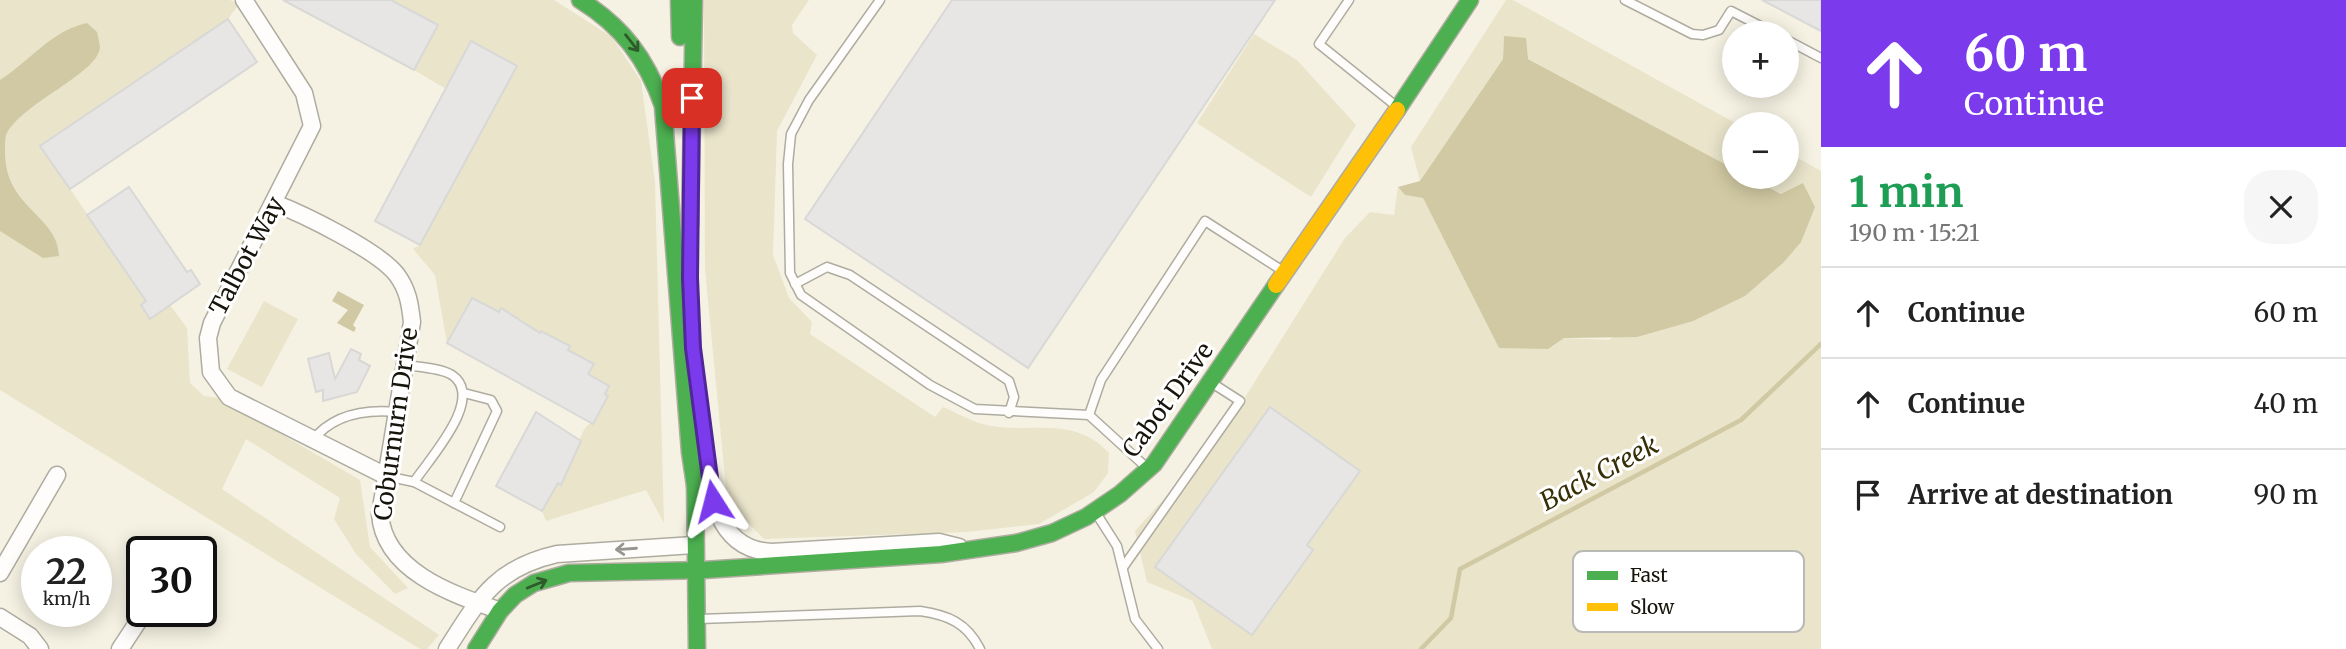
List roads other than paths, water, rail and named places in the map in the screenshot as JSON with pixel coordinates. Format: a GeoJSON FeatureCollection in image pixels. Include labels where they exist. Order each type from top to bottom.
{"type":"FeatureCollection","features":[{"type":"Feature","properties":{"kind":"main road"},"geometry":{"type":"LineString","coordinates":[[580,0],[617,25],[631,40],[656,82],[663,106],[690,453],[696,492]]}},
{"type":"Feature","properties":{"kind":"main road"},"geometry":{"type":"LineString","coordinates":[[679,0],[694,371],[697,649]]}},
{"type":"Feature","properties":{"kind":"main road"},"geometry":{"type":"LineString","coordinates":[[690,278],[694,0]]}},
{"type":"Feature","properties":{"kind":"main road","name":"Cabot Drive"},"geometry":{"type":"LineString","coordinates":[[498,610],[534,583],[577,573],[696,570],[978,551],[1035,541],[1096,513],[1149,469],[1470,0]]}},
{"type":"Feature","properties":{"kind":"main road"},"geometry":{"type":"LineString","coordinates":[[476,649],[498,610]]}},
{"type":"Feature","properties":{"kind":"street","name":"Talbot Way"},"geometry":{"type":"LineString","coordinates":[[244,0],[304,93],[312,126],[212,323],[208,338],[211,372],[229,397],[386,476]]}},
{"type":"Feature","properties":{"kind":"street","name":"Coburnurn Drive"},"geometry":{"type":"LineString","coordinates":[[274,203],[297,212],[383,262],[397,275],[409,297],[412,322],[380,514],[381,531],[388,547],[401,561],[429,580],[498,610]]}},
{"type":"Feature","properties":{"kind":"street"},"geometry":{"type":"LineString","coordinates":[[694,371],[713,501],[719,518],[741,547],[772,552],[939,542],[978,551]]}},
{"type":"Feature","properties":{"kind":"street"},"geometry":{"type":"LineString","coordinates":[[0,573],[57,475]]}},
{"type":"Feature","properties":{"kind":"street"},"geometry":{"type":"LineString","coordinates":[[447,649],[477,603],[502,575],[535,559],[557,554],[694,545]]}},
{"type":"Feature","properties":{"kind":"street"},"geometry":{"type":"LineString","coordinates":[[0,617],[30,636],[40,649]]}},
{"type":"Feature","properties":{"kind":"street"},"geometry":{"type":"LineString","coordinates":[[120,649],[134,627]]}},
{"type":"Feature","properties":{"kind":"lane"},"geometry":{"type":"LineString","coordinates":[[880,0],[809,100],[791,134],[788,164],[790,273],[801,295],[930,385],[975,409],[1009,413],[1089,415],[1149,469]]}},
{"type":"Feature","properties":{"kind":"lane"},"geometry":{"type":"LineString","coordinates":[[1349,0],[1319,44],[1398,108]]}},
{"type":"Feature","properties":{"kind":"lane"},"geometry":{"type":"LineString","coordinates":[[1625,0],[1692,34],[1703,36],[1719,30],[1722,25]]}},
{"type":"Feature","properties":{"kind":"lane"},"geometry":{"type":"LineString","coordinates":[[1725,21],[1731,11],[1751,21]]}},
{"type":"Feature","properties":{"kind":"lane"},"geometry":{"type":"LineString","coordinates":[[1799,46],[1821,58]]}},
{"type":"Feature","properties":{"kind":"lane"},"geometry":{"type":"LineString","coordinates":[[1089,415],[1101,380],[1205,221],[1284,272]]}},
{"type":"Feature","properties":{"kind":"lane"},"geometry":{"type":"LineString","coordinates":[[795,284],[827,267],[850,275],[1009,381],[1014,397],[1009,413]]}},
{"type":"Feature","properties":{"kind":"lane"},"geometry":{"type":"LineString","coordinates":[[405,365],[452,374],[465,398],[459,416],[414,482]]}},
{"type":"Feature","properties":{"kind":"lane"},"geometry":{"type":"LineString","coordinates":[[1124,566],[1240,401],[1210,382]]}},
{"type":"Feature","properties":{"kind":"lane"},"geometry":{"type":"LineString","coordinates":[[454,503],[497,411],[491,400],[464,393]]}},
{"type":"Feature","properties":{"kind":"lane"},"geometry":{"type":"LineString","coordinates":[[312,441],[330,421],[366,412],[397,412]]}},
{"type":"Feature","properties":{"kind":"lane"},"geometry":{"type":"LineString","coordinates":[[386,476],[414,482],[500,527]]}},
{"type":"Feature","properties":{"kind":"lane"},"geometry":{"type":"LineString","coordinates":[[1096,513],[1117,546],[1135,620],[1158,649]]}},
{"type":"Feature","properties":{"kind":"lane"},"geometry":{"type":"LineString","coordinates":[[696,619],[920,611],[945,615],[963,626],[971,632],[980,649]]}},
{"type":"Feature","properties":{"kind":"waterway","name":"Back Creek"},"geometry":{"type":"LineString","coordinates":[[1421,649],[1451,618],[1460,569],[1741,420],[1821,344]]}}]}
